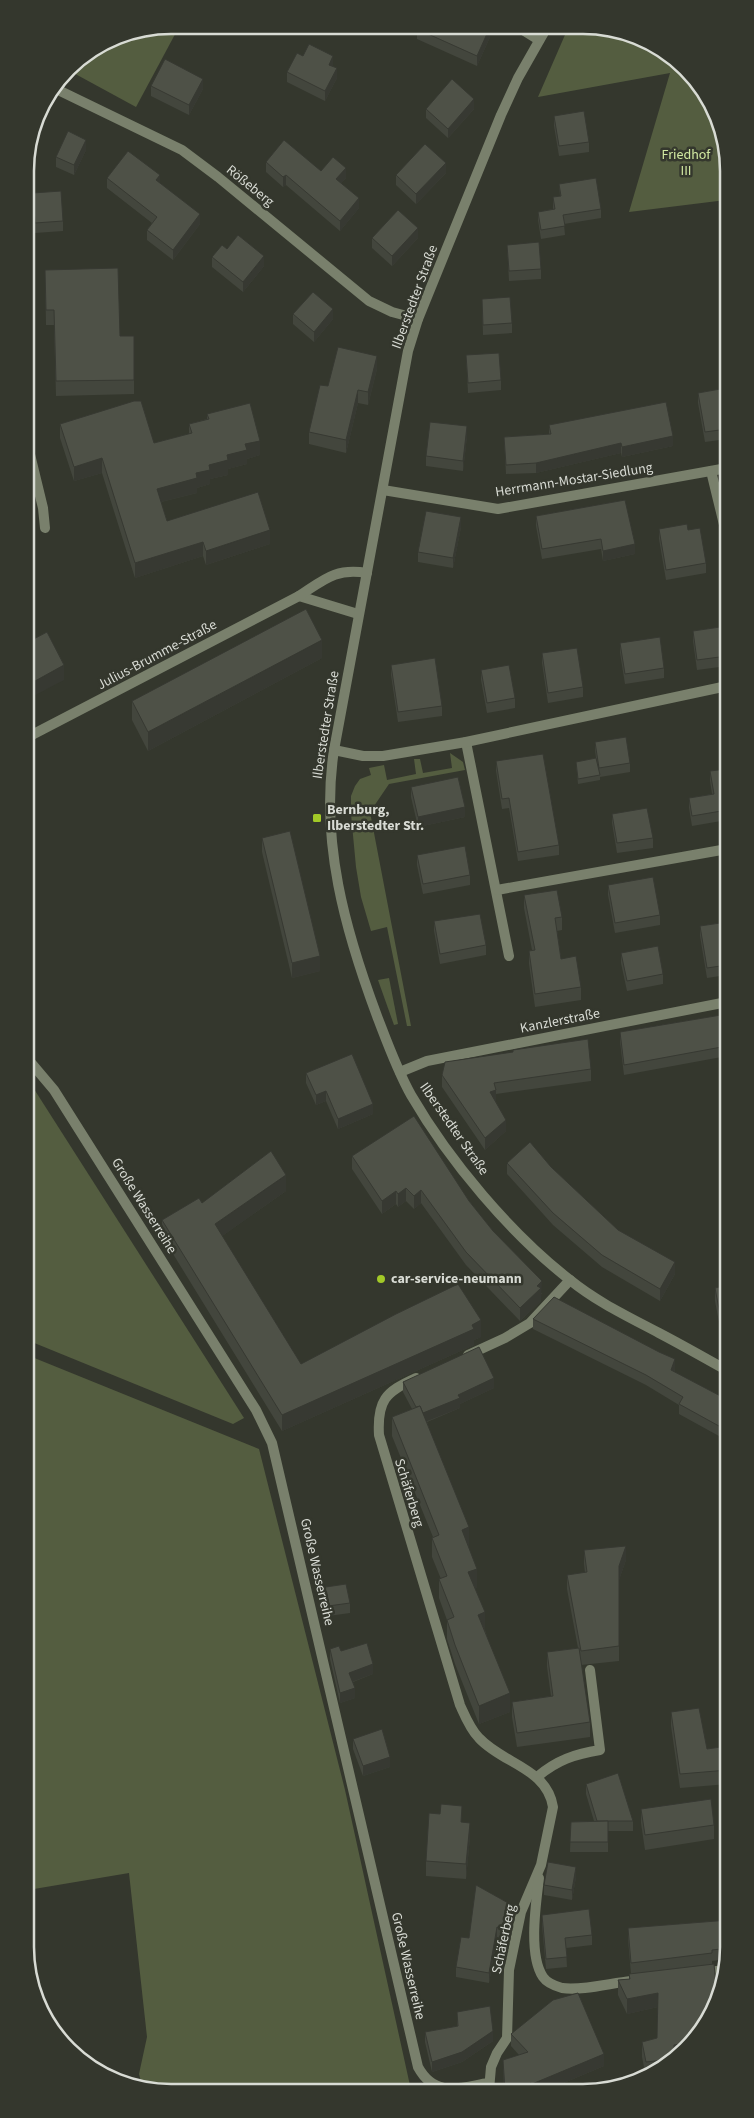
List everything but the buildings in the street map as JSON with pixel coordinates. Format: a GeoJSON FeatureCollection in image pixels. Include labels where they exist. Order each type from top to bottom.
{"type":"FeatureCollection","features":[{"type":"Feature","properties":{"kind":"street"},"geometry":{"type":"LineString","coordinates":[[529,34],[538,40]]}},
{"type":"Feature","properties":{"kind":"street","name":"Ilberstedter Straße"},"geometry":{"type":"LineString","coordinates":[[542,34],[501,115],[418,320],[408,351],[358,614],[331,772],[330,819],[339,892],[363,978],[400,1072],[412,1096],[441,1140],[488,1199],[534,1248],[570,1280],[624,1315],[720,1367]]}},
{"type":"Feature","properties":{"kind":"street","name":"Rößeberg"},"geometry":{"type":"LineString","coordinates":[[60,91],[182,150],[369,300],[392,312],[418,320]]}},
{"type":"Feature","properties":{"kind":"street","name":"Herrmann-Mostar-Siedlung"},"geometry":{"type":"LineString","coordinates":[[383,490],[498,509],[720,469]]}},
{"type":"Feature","properties":{"kind":"street"},"geometry":{"type":"LineString","coordinates":[[34,471],[43,508],[45,528]]}},
{"type":"Feature","properties":{"kind":"street"},"geometry":{"type":"LineString","coordinates":[[710,471],[720,510]]}},
{"type":"Feature","properties":{"kind":"street","name":"Julius-Brumme-Straße"},"geometry":{"type":"LineString","coordinates":[[34,734],[299,596],[333,574],[349,570],[367,573]]}},
{"type":"Feature","properties":{"kind":"street"},"geometry":{"type":"LineString","coordinates":[[299,596],[358,614]]}},
{"type":"Feature","properties":{"kind":"street"},"geometry":{"type":"LineString","coordinates":[[334,750],[363,756],[383,756],[466,742],[720,688]]}},
{"type":"Feature","properties":{"kind":"street"},"geometry":{"type":"LineString","coordinates":[[466,742],[510,956]]}},
{"type":"Feature","properties":{"kind":"street"},"geometry":{"type":"LineString","coordinates":[[497,890],[720,850]]}},
{"type":"Feature","properties":{"kind":"street","name":"Kanzlerstraße"},"geometry":{"type":"LineString","coordinates":[[400,1072],[427,1061],[720,1003]]}},
{"type":"Feature","properties":{"kind":"street","name":"Große Wasserreihe"},"geometry":{"type":"LineString","coordinates":[[34,1066],[65,1106],[256,1410],[272,1443],[418,2067],[430,2084]]}},
{"type":"Feature","properties":{"kind":"street"},"geometry":{"type":"LineString","coordinates":[[460,1359],[505,1338],[530,1323],[570,1280]]}},
{"type":"Feature","properties":{"kind":"street","name":"Schäferberg"},"geometry":{"type":"LineString","coordinates":[[424,1375],[388,1393],[378,1417],[382,1451],[460,1705],[469,1724],[479,1739],[501,1756],[536,1776],[549,1791],[553,1807],[553,1817],[541,1864],[521,1912],[509,1970],[507,2038],[496,2053],[491,2067],[489,2084]]}},
{"type":"Feature","properties":{"kind":"street"},"geometry":{"type":"LineString","coordinates":[[536,1776],[564,1758],[600,1750],[590,1670]]}},
{"type":"Feature","properties":{"kind":"street"},"geometry":{"type":"LineString","coordinates":[[541,1864],[536,1908],[536,1956],[539,1969],[546,1981],[565,1988],[641,1980]]}},
{"type":"Feature","properties":{"kind":"street"},"geometry":{"type":"LineString","coordinates":[[688,1974],[718,1971]]}},
{"type":"Feature","properties":{"kind":"green space"},"geometry":{"type":"Polygon","coordinates":[[[175,34],[136,107],[75,74],[102,52],[119,44],[144,36],[175,34]]]}},
{"type":"Feature","properties":{"kind":"green space","name":"Friedhof III"},"geometry":{"type":"Polygon","coordinates":[[[565,34],[610,36],[652,52],[680,74],[692,87],[706,110],[718,144],[720,201],[629,212],[670,73],[538,97],[565,34]]]}},
{"type":"Feature","properties":{"kind":"green space"},"geometry":{"type":"Polygon","coordinates":[[[450,753],[463,762],[465,770],[389,784],[370,812],[411,1026],[407,1026],[387,927],[371,931],[361,897],[356,867],[351,796],[360,779],[371,775],[369,768],[384,765],[387,780],[416,774],[414,759],[420,759],[423,773],[452,768],[450,753]]]}},
{"type":"Feature","properties":{"kind":"green space"},"geometry":{"type":"Polygon","coordinates":[[[389,978],[398,1024],[394,1025],[378,980],[389,978]]]}},
{"type":"Feature","properties":{"kind":"green space"},"geometry":{"type":"Polygon","coordinates":[[[34,1089],[244,1418],[233,1424],[34,1343],[34,1089]]]}},
{"type":"Feature","properties":{"kind":"green space"},"geometry":{"type":"Polygon","coordinates":[[[34,1358],[259,1449],[345,1790],[410,2084],[171,2084],[141,2081],[139,2074],[147,2037],[129,1873],[34,1889],[34,1358]]]}},
{"type":"Feature","properties":{"kind":"place","name":"Bernburg, Ilberstedter Str."},"geometry":{"type":"Point","coordinates":[317,818]}},
{"type":"Feature","properties":{"kind":"place","name":"car-service-neumann"},"geometry":{"type":"Point","coordinates":[381,1279]}}]}
